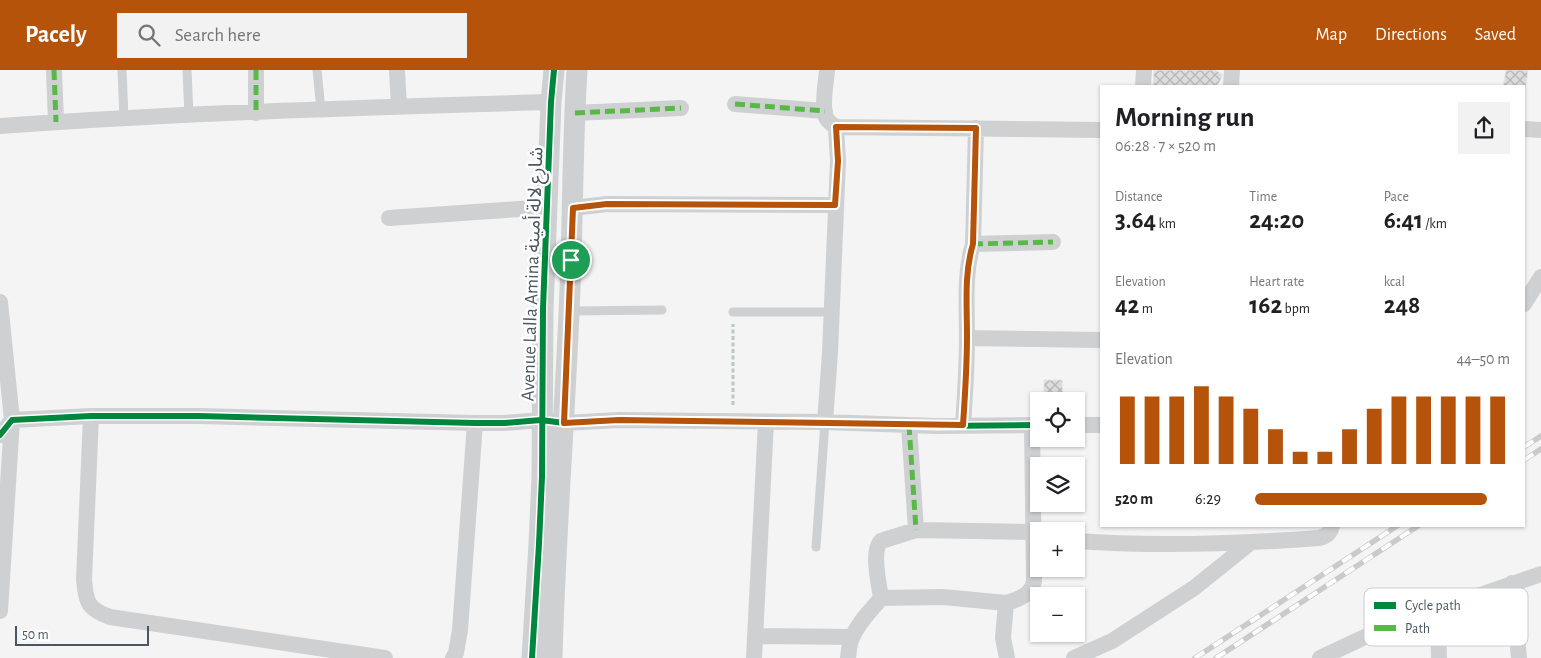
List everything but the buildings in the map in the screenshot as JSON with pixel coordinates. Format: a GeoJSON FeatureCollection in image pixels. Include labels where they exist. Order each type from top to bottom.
{"type":"FeatureCollection","features":[{"type":"Feature","properties":{"kind":"street"},"geometry":{"type":"LineString","coordinates":[[54,70],[56,122]]}},
{"type":"Feature","properties":{"kind":"street"},"geometry":{"type":"LineString","coordinates":[[256,70],[256,113]]}},
{"type":"Feature","properties":{"kind":"street"},"geometry":{"type":"LineString","coordinates":[[397,70],[399,107]]}},
{"type":"Feature","properties":{"kind":"street","name":"Avenue Lalla Amina شارع لالة أمينة"},"geometry":{"type":"LineString","coordinates":[[532,658],[540,524],[543,309],[551,102],[554,70]]}},
{"type":"Feature","properties":{"kind":"street","name":"Avenue Lalla Amina شارع لالة أمينة"},"geometry":{"type":"LineString","coordinates":[[552,658],[569,311],[577,70]]}},
{"type":"Feature","properties":{"kind":"street"},"geometry":{"type":"LineString","coordinates":[[827,70],[825,115],[830,123],[836,127],[1100,130]]}},
{"type":"Feature","properties":{"kind":"street"},"geometry":{"type":"LineString","coordinates":[[1143,85],[1144,70]]}},
{"type":"Feature","properties":{"kind":"street"},"geometry":{"type":"LineString","coordinates":[[1231,85],[1232,70]]}},
{"type":"Feature","properties":{"kind":"street"},"geometry":{"type":"LineString","coordinates":[[0,126],[124,118],[551,102]]}},
{"type":"Feature","properties":{"kind":"street"},"geometry":{"type":"LineString","coordinates":[[735,104],[825,111]]}},
{"type":"Feature","properties":{"kind":"street"},"geometry":{"type":"LineString","coordinates":[[575,113],[681,108]]}},
{"type":"Feature","properties":{"kind":"street"},"geometry":{"type":"LineString","coordinates":[[825,422],[829,382],[838,161],[836,127]]}},
{"type":"Feature","properties":{"kind":"street"},"geometry":{"type":"LineString","coordinates":[[963,425],[967,338],[966,286],[973,244],[976,128]]}},
{"type":"Feature","properties":{"kind":"street"},"geometry":{"type":"LineString","coordinates":[[1525,129],[1541,130]]}},
{"type":"Feature","properties":{"kind":"street"},"geometry":{"type":"LineString","coordinates":[[573,208],[607,204],[835,205]]}},
{"type":"Feature","properties":{"kind":"street"},"geometry":{"type":"LineString","coordinates":[[389,218],[548,207]]}},
{"type":"Feature","properties":{"kind":"street"},"geometry":{"type":"LineString","coordinates":[[973,244],[1053,242]]}},
{"type":"Feature","properties":{"kind":"street"},"geometry":{"type":"LineString","coordinates":[[1525,302],[1541,277]]}},
{"type":"Feature","properties":{"kind":"street"},"geometry":{"type":"LineString","coordinates":[[0,302],[12,420],[0,612]]}},
{"type":"Feature","properties":{"kind":"street"},"geometry":{"type":"LineString","coordinates":[[967,338],[1100,340]]}},
{"type":"Feature","properties":{"kind":"street"},"geometry":{"type":"LineString","coordinates":[[91,416],[84,580],[87,602],[96,612],[110,617],[385,658]]}},
{"type":"Feature","properties":{"kind":"street"},"geometry":{"type":"LineString","coordinates":[[0,435],[12,420],[91,416],[199,416],[475,423],[541,420],[564,423],[619,420],[1030,425]]}},
{"type":"Feature","properties":{"kind":"street"},"geometry":{"type":"LineString","coordinates":[[754,658],[766,422]]}},
{"type":"Feature","properties":{"kind":"street"},"geometry":{"type":"LineString","coordinates":[[453,658],[460,636],[475,423]]}},
{"type":"Feature","properties":{"kind":"street"},"geometry":{"type":"LineString","coordinates":[[909,425],[916,530]]}},
{"type":"Feature","properties":{"kind":"street"},"geometry":{"type":"LineString","coordinates":[[1085,425],[1100,425]]}},
{"type":"Feature","properties":{"kind":"street"},"geometry":{"type":"LineString","coordinates":[[1035,447],[1035,522]]}},
{"type":"Feature","properties":{"kind":"street"},"geometry":{"type":"LineString","coordinates":[[1085,541],[1158,545],[1250,543],[1319,538],[1326,536],[1332,527]]}},
{"type":"Feature","properties":{"kind":"street"},"geometry":{"type":"LineString","coordinates":[[848,658],[852,637],[881,598],[876,551],[878,544],[885,539],[916,530],[1030,536]]}},
{"type":"Feature","properties":{"kind":"street"},"geometry":{"type":"LineString","coordinates":[[1074,658],[1112,641],[1194,588],[1250,543]]}},
{"type":"Feature","properties":{"kind":"street"},"geometry":{"type":"LineString","coordinates":[[1498,588],[1541,574]]}},
{"type":"Feature","properties":{"kind":"street"},"geometry":{"type":"LineString","coordinates":[[881,598],[943,598],[1006,603],[1031,590],[1034,577]]}},
{"type":"Feature","properties":{"kind":"street"},"geometry":{"type":"LineString","coordinates":[[1512,583],[1512,588]]}},
{"type":"Feature","properties":{"kind":"street"},"geometry":{"type":"LineString","coordinates":[[1006,603],[1003,638],[1007,658]]}},
{"type":"Feature","properties":{"kind":"street"},"geometry":{"type":"LineString","coordinates":[[756,636],[852,637]]}},
{"type":"Feature","properties":{"kind":"street"},"geometry":{"type":"LineString","coordinates":[[1320,658],[1364,637]]}},
{"type":"Feature","properties":{"kind":"lane"},"geometry":{"type":"LineString","coordinates":[[122,70],[124,118]]}},
{"type":"Feature","properties":{"kind":"lane"},"geometry":{"type":"LineString","coordinates":[[187,70],[189,116]]}},
{"type":"Feature","properties":{"kind":"lane"},"geometry":{"type":"LineString","coordinates":[[317,70],[321,110]]}},
{"type":"Feature","properties":{"kind":"lane"},"geometry":{"type":"LineString","coordinates":[[569,311],[662,310]]}},
{"type":"Feature","properties":{"kind":"lane"},"geometry":{"type":"LineString","coordinates":[[734,312],[832,312]]}},
{"type":"Feature","properties":{"kind":"lane"},"geometry":{"type":"LineString","coordinates":[[816,547],[825,422]]}},
{"type":"Feature","properties":{"kind":"path"},"geometry":{"type":"LineString","coordinates":[[733,421],[734,312]]}},
{"type":"Feature","properties":{"kind":"railway"},"geometry":{"type":"LineString","coordinates":[[1525,446],[1541,436]]}},
{"type":"Feature","properties":{"kind":"railway"},"geometry":{"type":"LineString","coordinates":[[1525,459],[1541,449]]}},
{"type":"Feature","properties":{"kind":"railway"},"geometry":{"type":"LineString","coordinates":[[1195,658],[1395,527]]}},
{"type":"Feature","properties":{"kind":"railway"},"geometry":{"type":"LineString","coordinates":[[1216,658],[1416,527]]}},
{"type":"Feature","properties":{"kind":"marked path"},"geometry":{"type":"LineString","coordinates":[[54,70],[56,122]]}},
{"type":"Feature","properties":{"kind":"marked path"},"geometry":{"type":"LineString","coordinates":[[256,70],[256,113]]}},
{"type":"Feature","properties":{"kind":"marked path"},"geometry":{"type":"LineString","coordinates":[[735,104],[825,111]]}},
{"type":"Feature","properties":{"kind":"marked path"},"geometry":{"type":"LineString","coordinates":[[575,113],[681,108]]}},
{"type":"Feature","properties":{"kind":"marked path"},"geometry":{"type":"LineString","coordinates":[[973,244],[1053,242]]}},
{"type":"Feature","properties":{"kind":"marked path"},"geometry":{"type":"LineString","coordinates":[[909,425],[916,530]]}},
{"type":"Feature","properties":{"kind":"cycle path"},"geometry":{"type":"LineString","coordinates":[[532,658],[542,477],[543,309],[551,102],[554,70]]}},
{"type":"Feature","properties":{"kind":"cycle path"},"geometry":{"type":"LineString","coordinates":[[0,435],[12,420],[91,416],[199,416],[475,423],[541,420],[564,423],[619,420],[825,422],[936,426],[1030,425]]}},
{"type":"Feature","properties":{"kind":"route"},"geometry":{"type":"LineString","coordinates":[[836,127],[976,128],[973,244],[966,286],[967,338],[963,425],[619,420],[564,423],[571,260],[573,208],[607,204],[835,205],[838,161],[836,127]]}}]}
